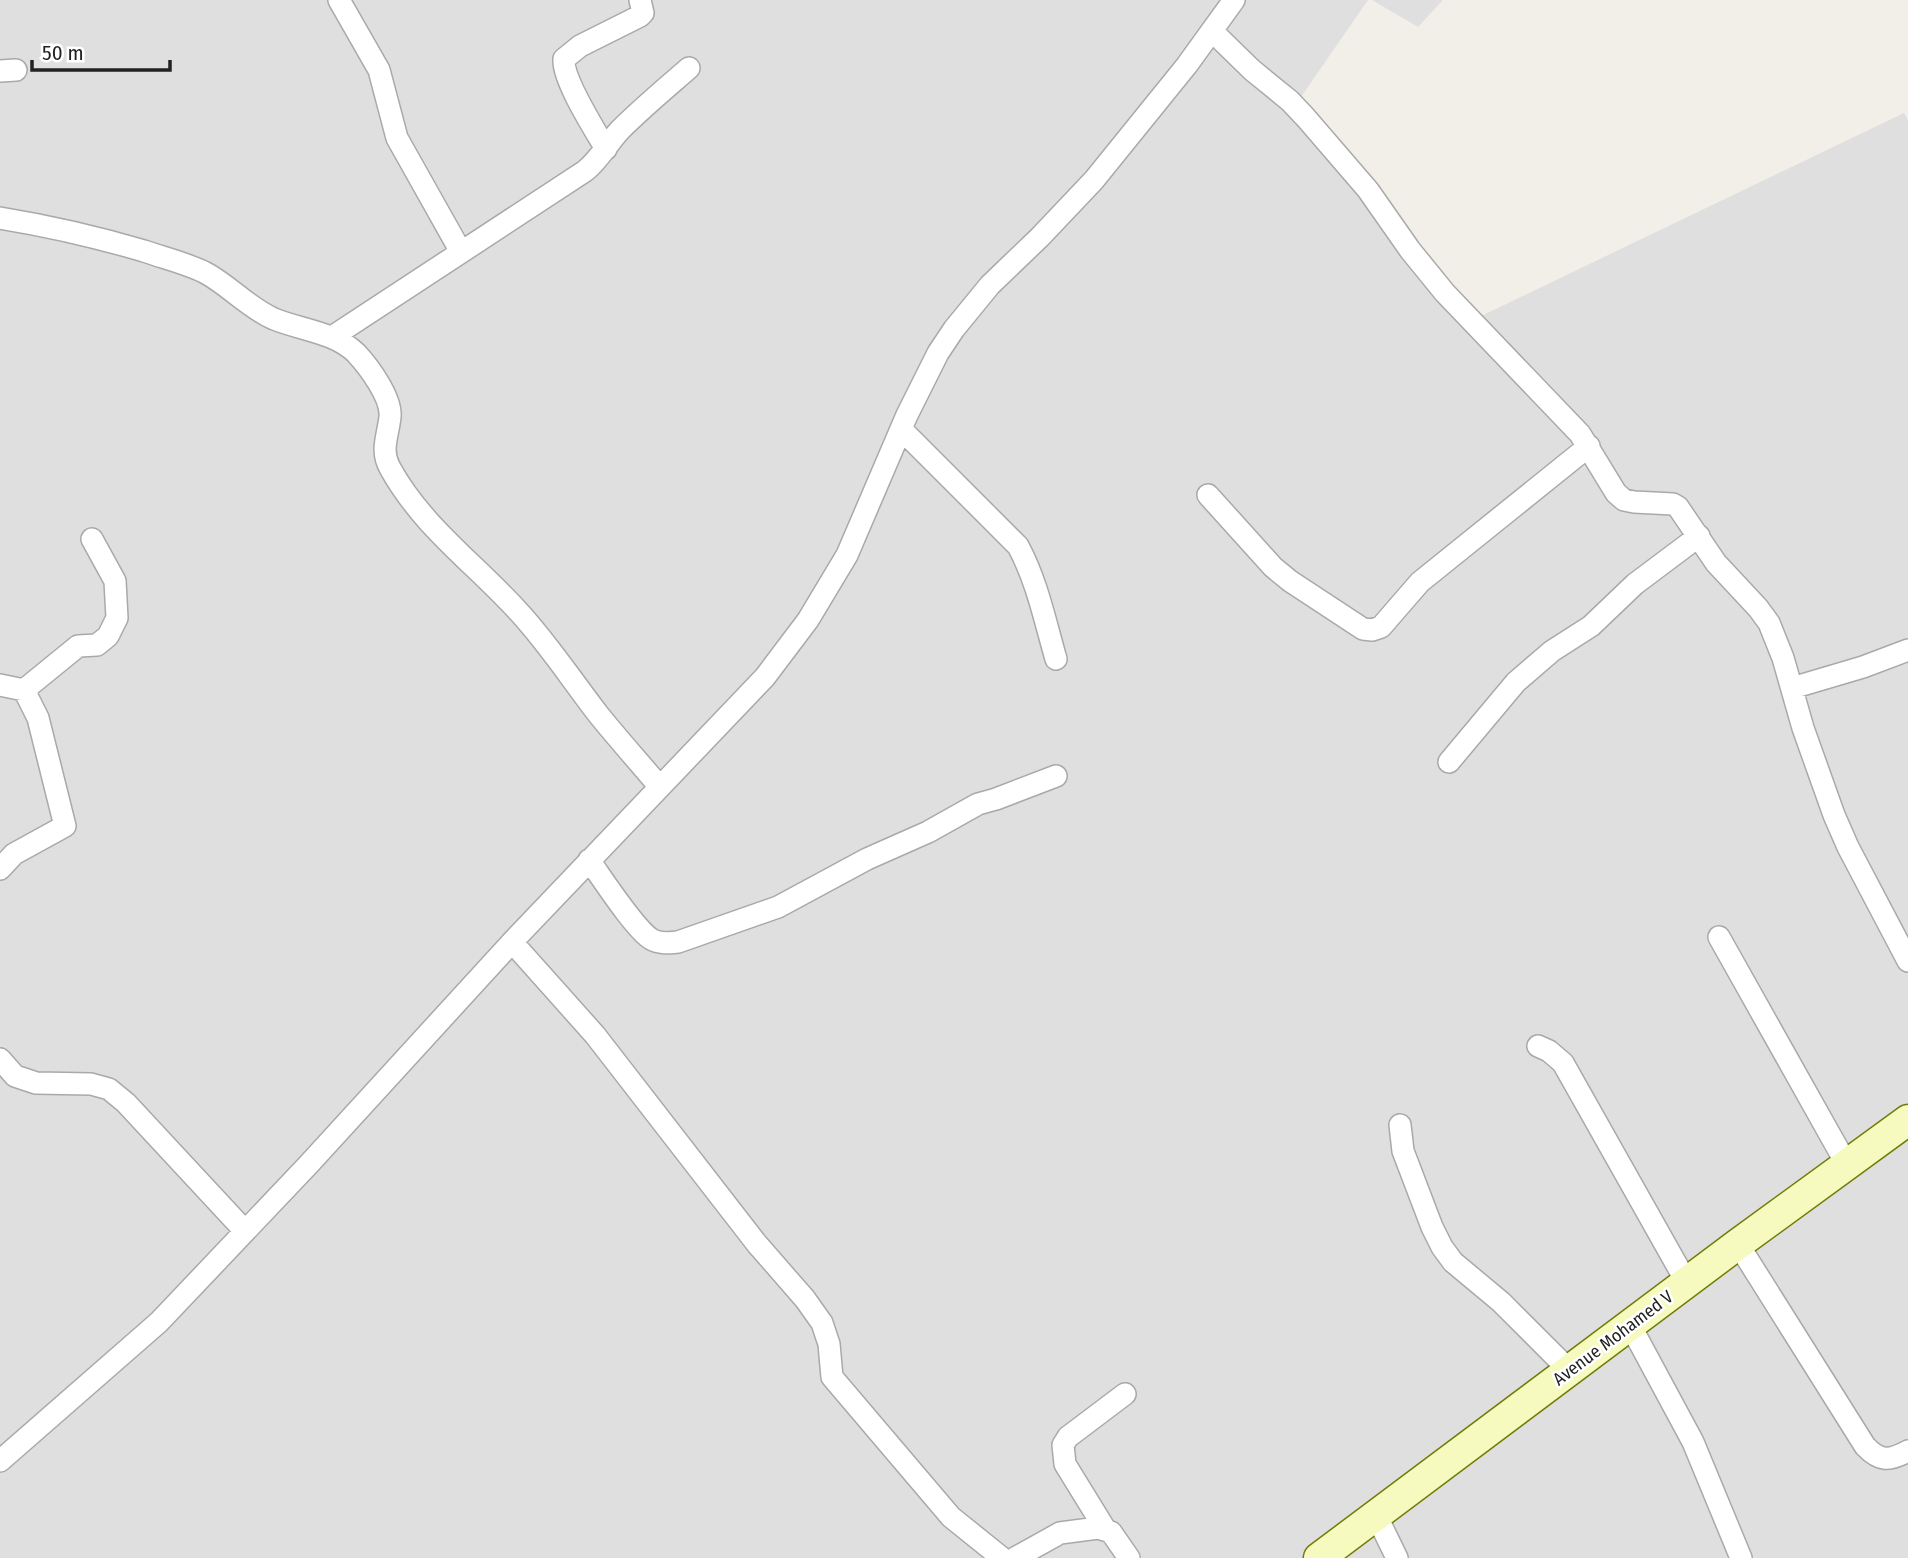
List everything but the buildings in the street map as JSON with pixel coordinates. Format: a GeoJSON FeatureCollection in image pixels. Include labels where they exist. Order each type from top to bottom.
{"type":"FeatureCollection","features":[{"type":"Feature","properties":{"kind":"main road","name":"Avenue Mohamed V"},"geometry":{"type":"LineString","coordinates":[[1319,1558],[1908,1120]]}},
{"type":"Feature","properties":{"kind":"street"},"geometry":{"type":"LineString","coordinates":[[339,0],[379,71],[397,138],[461,252]]}},
{"type":"Feature","properties":{"kind":"street"},"geometry":{"type":"LineString","coordinates":[[606,149],[571,83],[564,59],[580,46],[640,16],[643,13],[640,0]]}},
{"type":"Feature","properties":{"kind":"street"},"geometry":{"type":"LineString","coordinates":[[0,1461],[159,1322],[309,1164],[589,860],[765,677],[808,620],[847,555],[901,429],[938,353],[973,305],[1094,180],[1234,0]]}},
{"type":"Feature","properties":{"kind":"street"},"geometry":{"type":"LineString","coordinates":[[1212,31],[1306,118],[1368,190],[1410,250],[1445,293],[1589,446],[1616,493],[1624,500],[1634,502],[1673,503],[1685,514],[1716,563],[1758,608],[1769,623],[1783,657],[1803,728],[1838,825],[1908,961]]}},
{"type":"Feature","properties":{"kind":"street"},"geometry":{"type":"LineString","coordinates":[[332,337],[585,171],[598,161],[633,117],[689,68]]}},
{"type":"Feature","properties":{"kind":"street"},"geometry":{"type":"LineString","coordinates":[[0,218],[106,240],[175,261],[206,274],[250,307],[273,318],[332,337],[357,354],[383,390],[390,415],[384,446],[390,468],[443,538],[533,627],[598,714],[659,786]]}},
{"type":"Feature","properties":{"kind":"street"},"geometry":{"type":"LineString","coordinates":[[901,429],[1018,546],[1038,594],[1056,659]]}},
{"type":"Feature","properties":{"kind":"street"},"geometry":{"type":"LineString","coordinates":[[1208,495],[1290,581],[1363,629],[1372,630],[1381,627],[1420,582],[1589,446]]}},
{"type":"Feature","properties":{"kind":"street"},"geometry":{"type":"LineString","coordinates":[[1448,762],[1516,682],[1552,651],[1591,626],[1635,584],[1699,536]]}},
{"type":"Feature","properties":{"kind":"street"},"geometry":{"type":"LineString","coordinates":[[24,691],[78,646],[97,645],[108,636],[117,618],[115,580],[92,539]]}},
{"type":"Feature","properties":{"kind":"street"},"geometry":{"type":"LineString","coordinates":[[1792,688],[1863,667],[1908,650]]}},
{"type":"Feature","properties":{"kind":"street"},"geometry":{"type":"LineString","coordinates":[[0,685],[24,691],[38,718],[65,826],[14,855],[0,869]]}},
{"type":"Feature","properties":{"kind":"street"},"geometry":{"type":"LineString","coordinates":[[589,860],[650,939],[667,944],[778,907],[978,804],[1056,776]]}},
{"type":"Feature","properties":{"kind":"street"},"geometry":{"type":"LineString","coordinates":[[1719,937],[1847,1165]]}},
{"type":"Feature","properties":{"kind":"street"},"geometry":{"type":"LineString","coordinates":[[512,942],[596,1035],[757,1244],[806,1299],[822,1323],[829,1344],[832,1377],[951,1517],[1002,1558]]}},
{"type":"Feature","properties":{"kind":"street"},"geometry":{"type":"LineString","coordinates":[[1538,1046],[1563,1063],[1687,1283]]}},
{"type":"Feature","properties":{"kind":"street"},"geometry":{"type":"LineString","coordinates":[[0,1059],[15,1076],[36,1083],[91,1084],[109,1089],[126,1103],[244,1230]]}},
{"type":"Feature","properties":{"kind":"street"},"geometry":{"type":"LineString","coordinates":[[1400,1125],[1403,1151],[1442,1247],[1453,1262],[1501,1302],[1569,1370]]}},
{"type":"Feature","properties":{"kind":"street"},"geometry":{"type":"LineString","coordinates":[[1738,1244],[1875,1457],[1886,1459],[1908,1451]]}},
{"type":"Feature","properties":{"kind":"street"},"geometry":{"type":"LineString","coordinates":[[1630,1325],[1693,1442],[1741,1558]]}},
{"type":"Feature","properties":{"kind":"street"},"geometry":{"type":"LineString","coordinates":[[1105,1529],[1065,1464],[1063,1445],[1068,1437],[1125,1394]]}},
{"type":"Feature","properties":{"kind":"street"},"geometry":{"type":"LineString","coordinates":[[1376,1515],[1397,1558]]}},
{"type":"Feature","properties":{"kind":"street"},"geometry":{"type":"LineString","coordinates":[[1015,1558],[1060,1533],[1105,1529],[1111,1532],[1129,1558]]}},
{"type":"Feature","properties":{"kind":"shaded area"},"geometry":{"type":"Polygon","coordinates":[[[0,0],[1368,0],[1294,107],[1479,317],[1904,113],[1908,120],[1908,1558],[0,1558],[0,0]]]}},
{"type":"Feature","properties":{"kind":"shaded area"},"geometry":{"type":"Polygon","coordinates":[[[1372,0],[1443,0],[1418,27],[1372,0]]]}}]}
